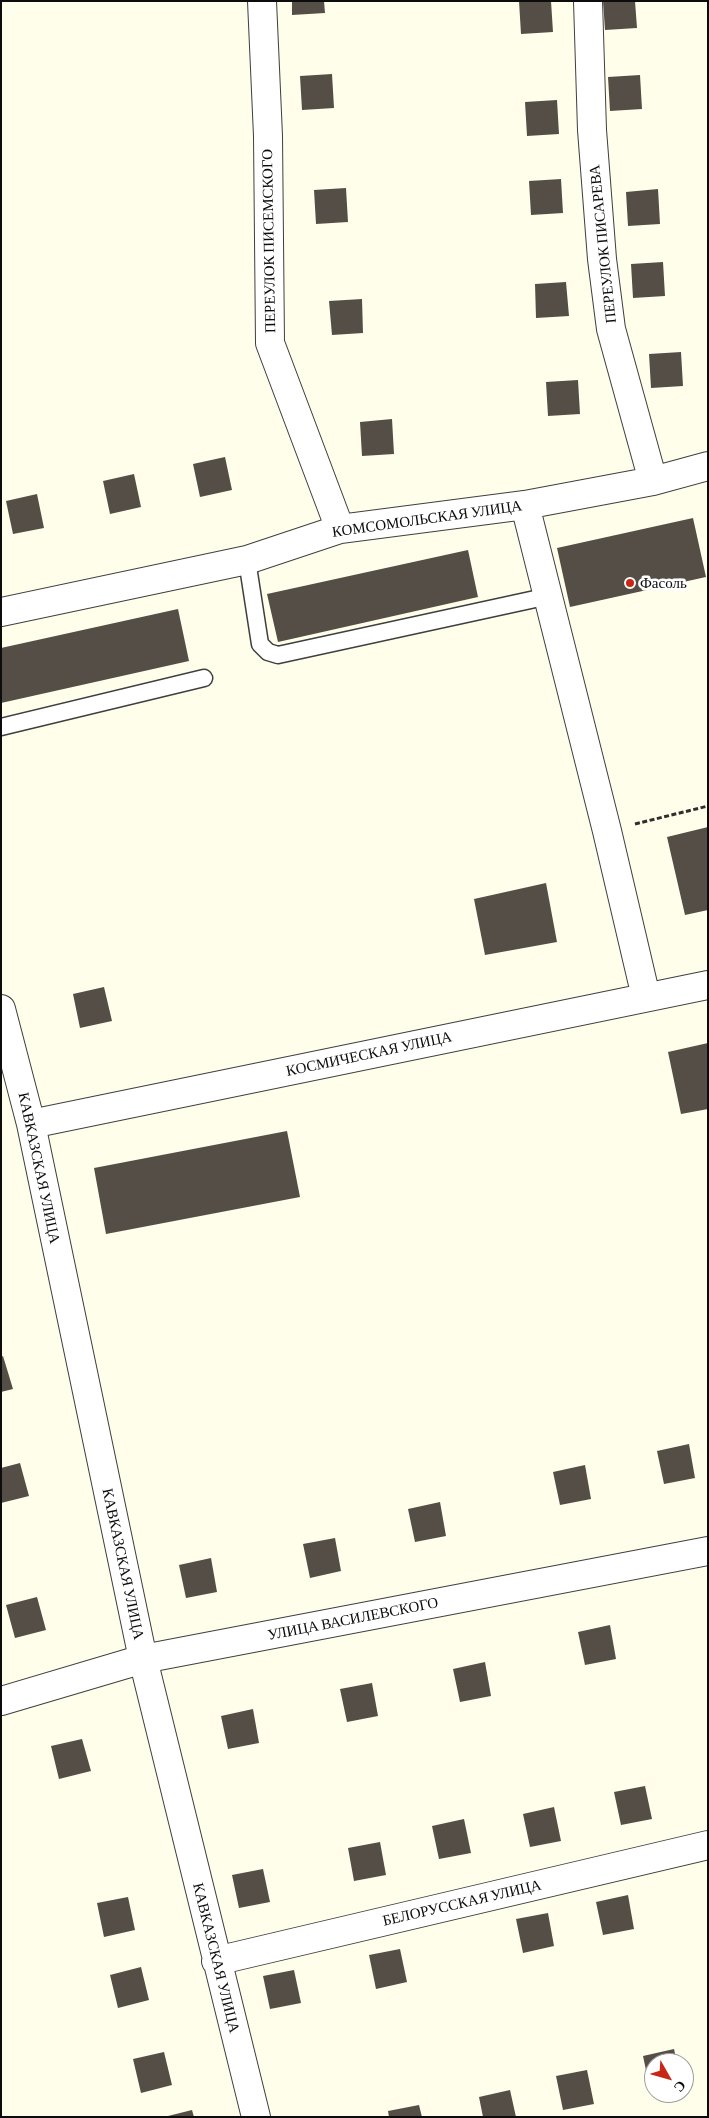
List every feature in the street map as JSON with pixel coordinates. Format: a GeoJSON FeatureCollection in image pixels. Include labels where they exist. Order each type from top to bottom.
{"type":"FeatureCollection","features":[{"type":"Feature","properties":{"kind":"street","name":"ПЕРЕУЛОК ПИСЕМСКОГО"},"geometry":{"type":"LineString","coordinates":[[262,1],[268,136],[270,343],[340,528]]}},
{"type":"Feature","properties":{"kind":"street","name":"ПЕРЕУЛОК ПИСАРЕВА"},"geometry":{"type":"LineString","coordinates":[[588,1],[592,130],[602,259],[610,321],[653,481]]}},
{"type":"Feature","properties":{"kind":"street","name":"КОМСОМОЛЬСКАЯ УЛИЦА"},"geometry":{"type":"LineString","coordinates":[[1,612],[247,560],[340,528],[525,505],[653,481],[708,466]]}},
{"type":"Feature","properties":{"kind":"street"},"geometry":{"type":"LineString","coordinates":[[525,505],[607,830],[646,997]]}},
{"type":"Feature","properties":{"kind":"street","name":"КОСМИЧЕСКАЯ УЛИЦА"},"geometry":{"type":"LineString","coordinates":[[31,1124],[708,985]]}},
{"type":"Feature","properties":{"kind":"street","name":"КАВКАЗСКАЯ УЛИЦА"},"geometry":{"type":"LineString","coordinates":[[1,1009],[10,1075],[31,1124],[143,1659],[256,2117]]}},
{"type":"Feature","properties":{"kind":"street","name":"УЛИЦА ВАСИЛЕВСКОГО"},"geometry":{"type":"LineString","coordinates":[[1,1701],[143,1659],[708,1551]]}},
{"type":"Feature","properties":{"kind":"street","name":"БЕЛОРУССКАЯ УЛИЦА"},"geometry":{"type":"LineString","coordinates":[[216,1961],[708,1845]]}},
{"type":"Feature","properties":{"kind":"lane"},"geometry":{"type":"LineString","coordinates":[[247,560],[260,644],[268,652],[278,655],[549,596]]}},
{"type":"Feature","properties":{"kind":"lane"},"geometry":{"type":"LineString","coordinates":[[1,727],[204,678]]}},
{"type":"Feature","properties":{"kind":"path"},"geometry":{"type":"LineString","coordinates":[[607,830],[708,806]]}},
{"type":"Feature","properties":{"kind":"building"},"geometry":{"type":"Polygon","coordinates":[[[292,1],[324,1],[325,13],[292,15],[292,1]]]}},
{"type":"Feature","properties":{"kind":"building"},"geometry":{"type":"Polygon","coordinates":[[[519,1],[551,1],[553,32],[521,34],[519,1]]]}},
{"type":"Feature","properties":{"kind":"building"},"geometry":{"type":"Polygon","coordinates":[[[603,1],[635,1],[637,28],[605,30],[603,1]]]}},
{"type":"Feature","properties":{"kind":"building"},"geometry":{"type":"Polygon","coordinates":[[[332,74],[334,108],[302,110],[300,76],[332,74]]]}},
{"type":"Feature","properties":{"kind":"building"},"geometry":{"type":"Polygon","coordinates":[[[640,75],[642,109],[610,111],[608,77],[640,75]]]}},
{"type":"Feature","properties":{"kind":"building"},"geometry":{"type":"Polygon","coordinates":[[[557,100],[559,134],[527,136],[525,102],[557,100]]]}},
{"type":"Feature","properties":{"kind":"building"},"geometry":{"type":"Polygon","coordinates":[[[561,179],[563,213],[531,215],[529,181],[561,179]]]}},
{"type":"Feature","properties":{"kind":"building"},"geometry":{"type":"Polygon","coordinates":[[[346,188],[348,222],[316,224],[314,190],[346,188]]]}},
{"type":"Feature","properties":{"kind":"building"},"geometry":{"type":"Polygon","coordinates":[[[658,189],[660,224],[628,226],[626,192],[658,189]]]}},
{"type":"Feature","properties":{"kind":"building"},"geometry":{"type":"Polygon","coordinates":[[[663,262],[665,296],[633,298],[631,264],[663,262]]]}},
{"type":"Feature","properties":{"kind":"building"},"geometry":{"type":"Polygon","coordinates":[[[566,282],[569,316],[536,318],[535,284],[566,282]]]}},
{"type":"Feature","properties":{"kind":"building"},"geometry":{"type":"Polygon","coordinates":[[[362,299],[363,333],[332,335],[329,301],[362,299]]]}},
{"type":"Feature","properties":{"kind":"building"},"geometry":{"type":"Polygon","coordinates":[[[681,352],[683,386],[651,388],[649,354],[681,352]]]}},
{"type":"Feature","properties":{"kind":"building"},"geometry":{"type":"Polygon","coordinates":[[[578,380],[580,414],[548,416],[546,382],[578,380]]]}},
{"type":"Feature","properties":{"kind":"building"},"geometry":{"type":"Polygon","coordinates":[[[392,419],[394,454],[362,456],[360,422],[392,419]]]}},
{"type":"Feature","properties":{"kind":"building"},"geometry":{"type":"Polygon","coordinates":[[[225,457],[232,490],[200,497],[193,464],[225,457]]]}},
{"type":"Feature","properties":{"kind":"building"},"geometry":{"type":"Polygon","coordinates":[[[134,474],[141,507],[110,514],[103,481],[134,474]]]}},
{"type":"Feature","properties":{"kind":"building"},"geometry":{"type":"Polygon","coordinates":[[[37,494],[44,528],[13,534],[6,501],[37,494]]]}},
{"type":"Feature","properties":{"kind":"building"},"geometry":{"type":"Polygon","coordinates":[[[693,518],[706,577],[570,607],[557,548],[693,518]]]}},
{"type":"Feature","properties":{"kind":"building"},"geometry":{"type":"Polygon","coordinates":[[[468,550],[478,597],[278,642],[267,594],[468,550]]]}},
{"type":"Feature","properties":{"kind":"building"},"geometry":{"type":"Polygon","coordinates":[[[178,609],[189,661],[1,703],[1,648],[178,609]]]}},
{"type":"Feature","properties":{"kind":"building"},"geometry":{"type":"Polygon","coordinates":[[[708,827],[708,910],[685,915],[667,837],[708,827]]]}},
{"type":"Feature","properties":{"kind":"building"},"geometry":{"type":"Polygon","coordinates":[[[546,883],[557,942],[485,955],[474,899],[546,883]]]}},
{"type":"Feature","properties":{"kind":"building"},"geometry":{"type":"Polygon","coordinates":[[[104,987],[112,1021],[80,1028],[73,994],[104,987]]]}},
{"type":"Feature","properties":{"kind":"building"},"geometry":{"type":"Polygon","coordinates":[[[708,1043],[708,1109],[681,1114],[668,1052],[708,1043]]]}},
{"type":"Feature","properties":{"kind":"building"},"geometry":{"type":"Polygon","coordinates":[[[287,1131],[300,1197],[106,1234],[94,1168],[287,1131]]]}},
{"type":"Feature","properties":{"kind":"building"},"geometry":{"type":"Polygon","coordinates":[[[3,1356],[13,1389],[1,1392],[1,1357],[3,1356]]]}},
{"type":"Feature","properties":{"kind":"building"},"geometry":{"type":"Polygon","coordinates":[[[689,1444],[695,1478],[664,1484],[657,1451],[689,1444]]]}},
{"type":"Feature","properties":{"kind":"building"},"geometry":{"type":"Polygon","coordinates":[[[20,1463],[29,1496],[1,1503],[1,1468],[20,1463]]]}},
{"type":"Feature","properties":{"kind":"building"},"geometry":{"type":"Polygon","coordinates":[[[585,1465],[591,1499],[560,1505],[553,1472],[585,1465]]]}},
{"type":"Feature","properties":{"kind":"building"},"geometry":{"type":"Polygon","coordinates":[[[440,1502],[446,1536],[415,1542],[408,1509],[440,1502]]]}},
{"type":"Feature","properties":{"kind":"building"},"geometry":{"type":"Polygon","coordinates":[[[335,1538],[341,1571],[310,1578],[303,1544],[335,1538]]]}},
{"type":"Feature","properties":{"kind":"building"},"geometry":{"type":"Polygon","coordinates":[[[211,1558],[217,1592],[186,1598],[179,1565],[211,1558]]]}},
{"type":"Feature","properties":{"kind":"building"},"geometry":{"type":"Polygon","coordinates":[[[37,1597],[46,1630],[15,1638],[6,1605],[37,1597]]]}},
{"type":"Feature","properties":{"kind":"building"},"geometry":{"type":"Polygon","coordinates":[[[610,1625],[616,1659],[585,1665],[578,1632],[610,1625]]]}},
{"type":"Feature","properties":{"kind":"building"},"geometry":{"type":"Polygon","coordinates":[[[485,1662],[491,1696],[460,1702],[453,1669],[485,1662]]]}},
{"type":"Feature","properties":{"kind":"building"},"geometry":{"type":"Polygon","coordinates":[[[372,1683],[378,1716],[347,1722],[340,1689],[372,1683]]]}},
{"type":"Feature","properties":{"kind":"building"},"geometry":{"type":"Polygon","coordinates":[[[253,1709],[259,1743],[228,1749],[221,1716],[253,1709]]]}},
{"type":"Feature","properties":{"kind":"building"},"geometry":{"type":"Polygon","coordinates":[[[82,1739],[91,1771],[59,1779],[51,1746],[82,1739]]]}},
{"type":"Feature","properties":{"kind":"building"},"geometry":{"type":"Polygon","coordinates":[[[645,1786],[652,1819],[621,1825],[614,1792],[645,1786]]]}},
{"type":"Feature","properties":{"kind":"building"},"geometry":{"type":"Polygon","coordinates":[[[554,1807],[561,1841],[530,1847],[523,1814],[554,1807]]]}},
{"type":"Feature","properties":{"kind":"building"},"geometry":{"type":"Polygon","coordinates":[[[464,1819],[471,1853],[439,1859],[432,1826],[464,1819]]]}},
{"type":"Feature","properties":{"kind":"building"},"geometry":{"type":"Polygon","coordinates":[[[380,1842],[386,1875],[354,1881],[348,1848],[380,1842]]]}},
{"type":"Feature","properties":{"kind":"building"},"geometry":{"type":"Polygon","coordinates":[[[263,1869],[270,1902],[239,1908],[232,1875],[263,1869]]]}},
{"type":"Feature","properties":{"kind":"building"},"geometry":{"type":"Polygon","coordinates":[[[628,1895],[634,1929],[603,1935],[596,1902],[628,1895]]]}},
{"type":"Feature","properties":{"kind":"building"},"geometry":{"type":"Polygon","coordinates":[[[128,1897],[135,1930],[104,1937],[97,1903],[128,1897]]]}},
{"type":"Feature","properties":{"kind":"building"},"geometry":{"type":"Polygon","coordinates":[[[548,1913],[554,1946],[523,1953],[516,1919],[548,1913]]]}},
{"type":"Feature","properties":{"kind":"building"},"geometry":{"type":"Polygon","coordinates":[[[400,1949],[407,1982],[376,1989],[369,1955],[400,1949]]]}},
{"type":"Feature","properties":{"kind":"building"},"geometry":{"type":"Polygon","coordinates":[[[141,1967],[149,2000],[118,2008],[110,1975],[141,1967]]]}},
{"type":"Feature","properties":{"kind":"building"},"geometry":{"type":"Polygon","coordinates":[[[294,1970],[301,2003],[270,2009],[263,1976],[294,1970]]]}},
{"type":"Feature","properties":{"kind":"building"},"geometry":{"type":"Polygon","coordinates":[[[674,2049],[675,2053],[656,2053],[674,2049]]]}},
{"type":"Feature","properties":{"kind":"building"},"geometry":{"type":"Polygon","coordinates":[[[164,2052],[172,2085],[141,2093],[133,2059],[164,2052]]]}},
{"type":"Feature","properties":{"kind":"building"},"geometry":{"type":"Polygon","coordinates":[[[587,2070],[594,2104],[563,2110],[556,2076],[587,2070]]]}},
{"type":"Feature","properties":{"kind":"building"},"geometry":{"type":"Polygon","coordinates":[[[510,2090],[516,2117],[483,2117],[479,2097],[510,2090]]]}},
{"type":"Feature","properties":{"kind":"building"},"geometry":{"type":"Polygon","coordinates":[[[419,2105],[422,2117],[389,2117],[388,2111],[419,2105]]]}},
{"type":"Feature","properties":{"kind":"building"},"geometry":{"type":"Polygon","coordinates":[[[192,2110],[194,2117],[168,2117],[168,2116],[192,2110]]]}},
{"type":"Feature","properties":{"kind":"place","name":"Фасоль"},"geometry":{"type":"Point","coordinates":[630,583]}}]}
